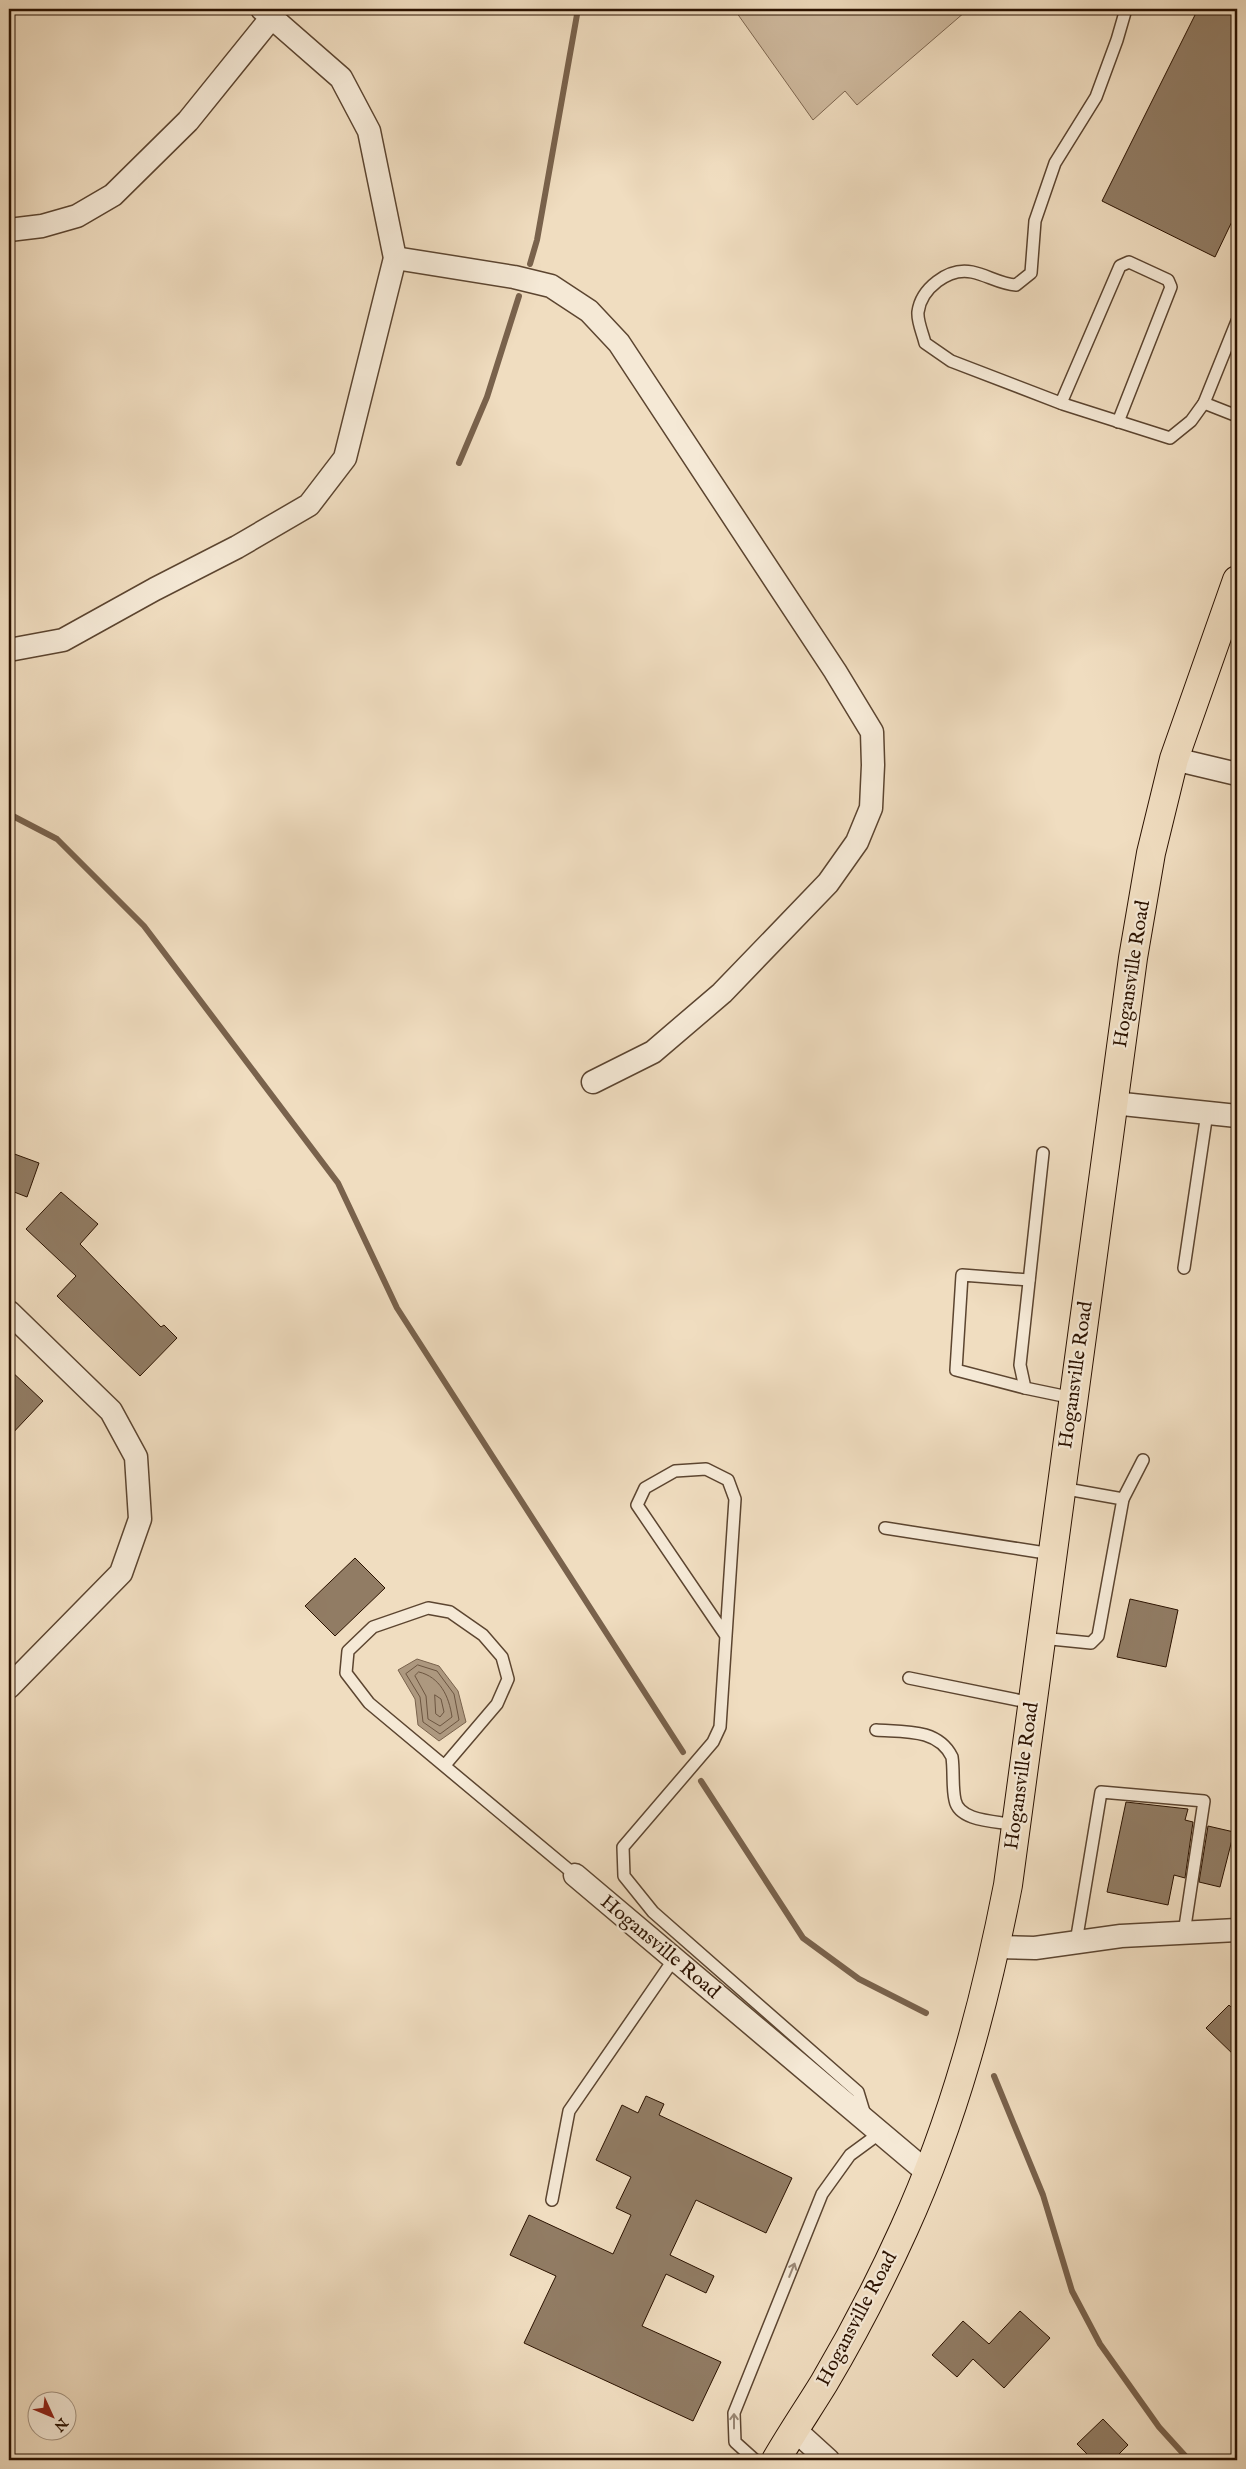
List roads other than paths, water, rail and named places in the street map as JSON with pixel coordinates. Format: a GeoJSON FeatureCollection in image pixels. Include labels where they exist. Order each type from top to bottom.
{"type":"FeatureCollection","features":[{"type":"Feature","properties":{"kind":"main road","name":"Hogansville Road"},"geometry":{"type":"LineString","coordinates":[[776,2460],[824,2382],[877,2285],[928,2173],[966,2061],[996,1947],[1008,1886],[1133,958],[1150,863],[1174,759],[1237,580]]}},
{"type":"Feature","properties":{"kind":"street"},"geometry":{"type":"LineString","coordinates":[[9,230],[42,226],[77,216],[113,195],[188,121],[267,13],[341,78],[369,131],[395,258],[345,458],[309,505],[237,547],[155,589],[63,640],[9,650]]}},
{"type":"Feature","properties":{"kind":"street"},"geometry":{"type":"LineString","coordinates":[[395,258],[514,277],[551,286],[589,312],[619,343],[830,663],[872,732],[873,765],[870,808],[857,842],[828,883],[722,993],[653,1052],[593,1082]]}},
{"type":"Feature","properties":{"kind":"street"},"geometry":{"type":"LineString","coordinates":[[1174,759],[1237,774]]}},
{"type":"Feature","properties":{"kind":"street"},"geometry":{"type":"LineString","coordinates":[[1113,1103],[1237,1116]]}},
{"type":"Feature","properties":{"kind":"street"},"geometry":{"type":"LineString","coordinates":[[9,1312],[111,1411],[136,1457],[140,1519],[121,1573],[9,1687]]}},
{"type":"Feature","properties":{"kind":"street","name":"Hogansville Road"},"geometry":{"type":"LineString","coordinates":[[575,1875],[928,2173]]}},
{"type":"Feature","properties":{"kind":"street"},"geometry":{"type":"LineString","coordinates":[[996,1947],[1035,1948],[1122,1936],[1237,1930]]}},
{"type":"Feature","properties":{"kind":"street"},"geometry":{"type":"LineString","coordinates":[[795,2430],[828,2460]]}},
{"type":"Feature","properties":{"kind":"lane"},"geometry":{"type":"LineString","coordinates":[[1126,9],[1096,97],[1052,171],[1035,221],[1030,273],[1016,285],[1006,284],[970,271],[946,275],[928,289],[918,312],[924,343],[951,361],[1060,403],[1170,438],[1191,421],[1204,403],[1237,322]]}},
{"type":"Feature","properties":{"kind":"lane"},"geometry":{"type":"LineString","coordinates":[[1060,403],[1120,266],[1129,262],[1168,280],[1171,287],[1118,422]]}},
{"type":"Feature","properties":{"kind":"lane"},"geometry":{"type":"LineString","coordinates":[[1204,403],[1237,416]]}},
{"type":"Feature","properties":{"kind":"lane"},"geometry":{"type":"LineString","coordinates":[[1184,1268],[1207,1113]]}},
{"type":"Feature","properties":{"kind":"lane"},"geometry":{"type":"LineString","coordinates":[[1025,1388],[1020,1365],[1043,1153]]}},
{"type":"Feature","properties":{"kind":"lane"},"geometry":{"type":"LineString","coordinates":[[1029,1280],[962,1275],[956,1370],[1073,1398]]}},
{"type":"Feature","properties":{"kind":"lane"},"geometry":{"type":"LineString","coordinates":[[1041,1638],[1091,1643],[1096,1641],[1123,1499],[1143,1460]]}},
{"type":"Feature","properties":{"kind":"lane"},"geometry":{"type":"LineString","coordinates":[[726,1636],[637,1505],[645,1488],[675,1471],[706,1469],[728,1480],[735,1499],[726,1636],[720,1727],[713,1742],[623,1847],[624,1876],[653,1912],[858,2092],[874,2128],[850,2155],[822,2194],[734,2414],[735,2442],[756,2460]]}},
{"type":"Feature","properties":{"kind":"lane"},"geometry":{"type":"LineString","coordinates":[[1061,1488],[1123,1499]]}},
{"type":"Feature","properties":{"kind":"lane"},"geometry":{"type":"LineString","coordinates":[[886,1528],[1052,1554]]}},
{"type":"Feature","properties":{"kind":"lane"},"geometry":{"type":"LineString","coordinates":[[445,1765],[497,1704],[508,1679],[502,1657],[483,1635],[450,1612],[428,1608],[373,1627],[348,1651],[346,1673],[369,1703],[575,1875]]}},
{"type":"Feature","properties":{"kind":"lane"},"geometry":{"type":"LineString","coordinates":[[909,1678],[1032,1704]]}},
{"type":"Feature","properties":{"kind":"lane"},"geometry":{"type":"LineString","coordinates":[[876,1730],[919,1733],[932,1736],[949,1751],[952,1757],[954,1800],[958,1809],[965,1815],[1016,1825]]}},
{"type":"Feature","properties":{"kind":"lane"},"geometry":{"type":"LineString","coordinates":[[1076,1942],[1101,1792],[1204,1801],[1184,1933]]}},
{"type":"Feature","properties":{"kind":"lane"},"geometry":{"type":"LineString","coordinates":[[552,2200],[569,2111],[674,1959]]}},
{"type":"Feature","properties":{"kind":"water"},"geometry":{"type":"Polygon","coordinates":[[[417,1659],[439,1666],[458,1691],[466,1722],[439,1741],[418,1725],[415,1699],[398,1670],[417,1659]]]}},
{"type":"Feature","properties":{"kind":"waterway"},"geometry":{"type":"LineString","coordinates":[[530,264],[537,240],[578,9]]}},
{"type":"Feature","properties":{"kind":"waterway"},"geometry":{"type":"LineString","coordinates":[[459,463],[487,397],[519,296]]}},
{"type":"Feature","properties":{"kind":"waterway"},"geometry":{"type":"LineString","coordinates":[[9,814],[57,839],[144,926],[338,1183],[397,1308],[683,1752]]}},
{"type":"Feature","properties":{"kind":"waterway"},"geometry":{"type":"LineString","coordinates":[[701,1781],[803,1938],[859,1979],[926,2013]]}},
{"type":"Feature","properties":{"kind":"waterway"},"geometry":{"type":"LineString","coordinates":[[994,2076],[1043,2195],[1072,2291],[1100,2344],[1159,2427],[1189,2460]]}}]}
